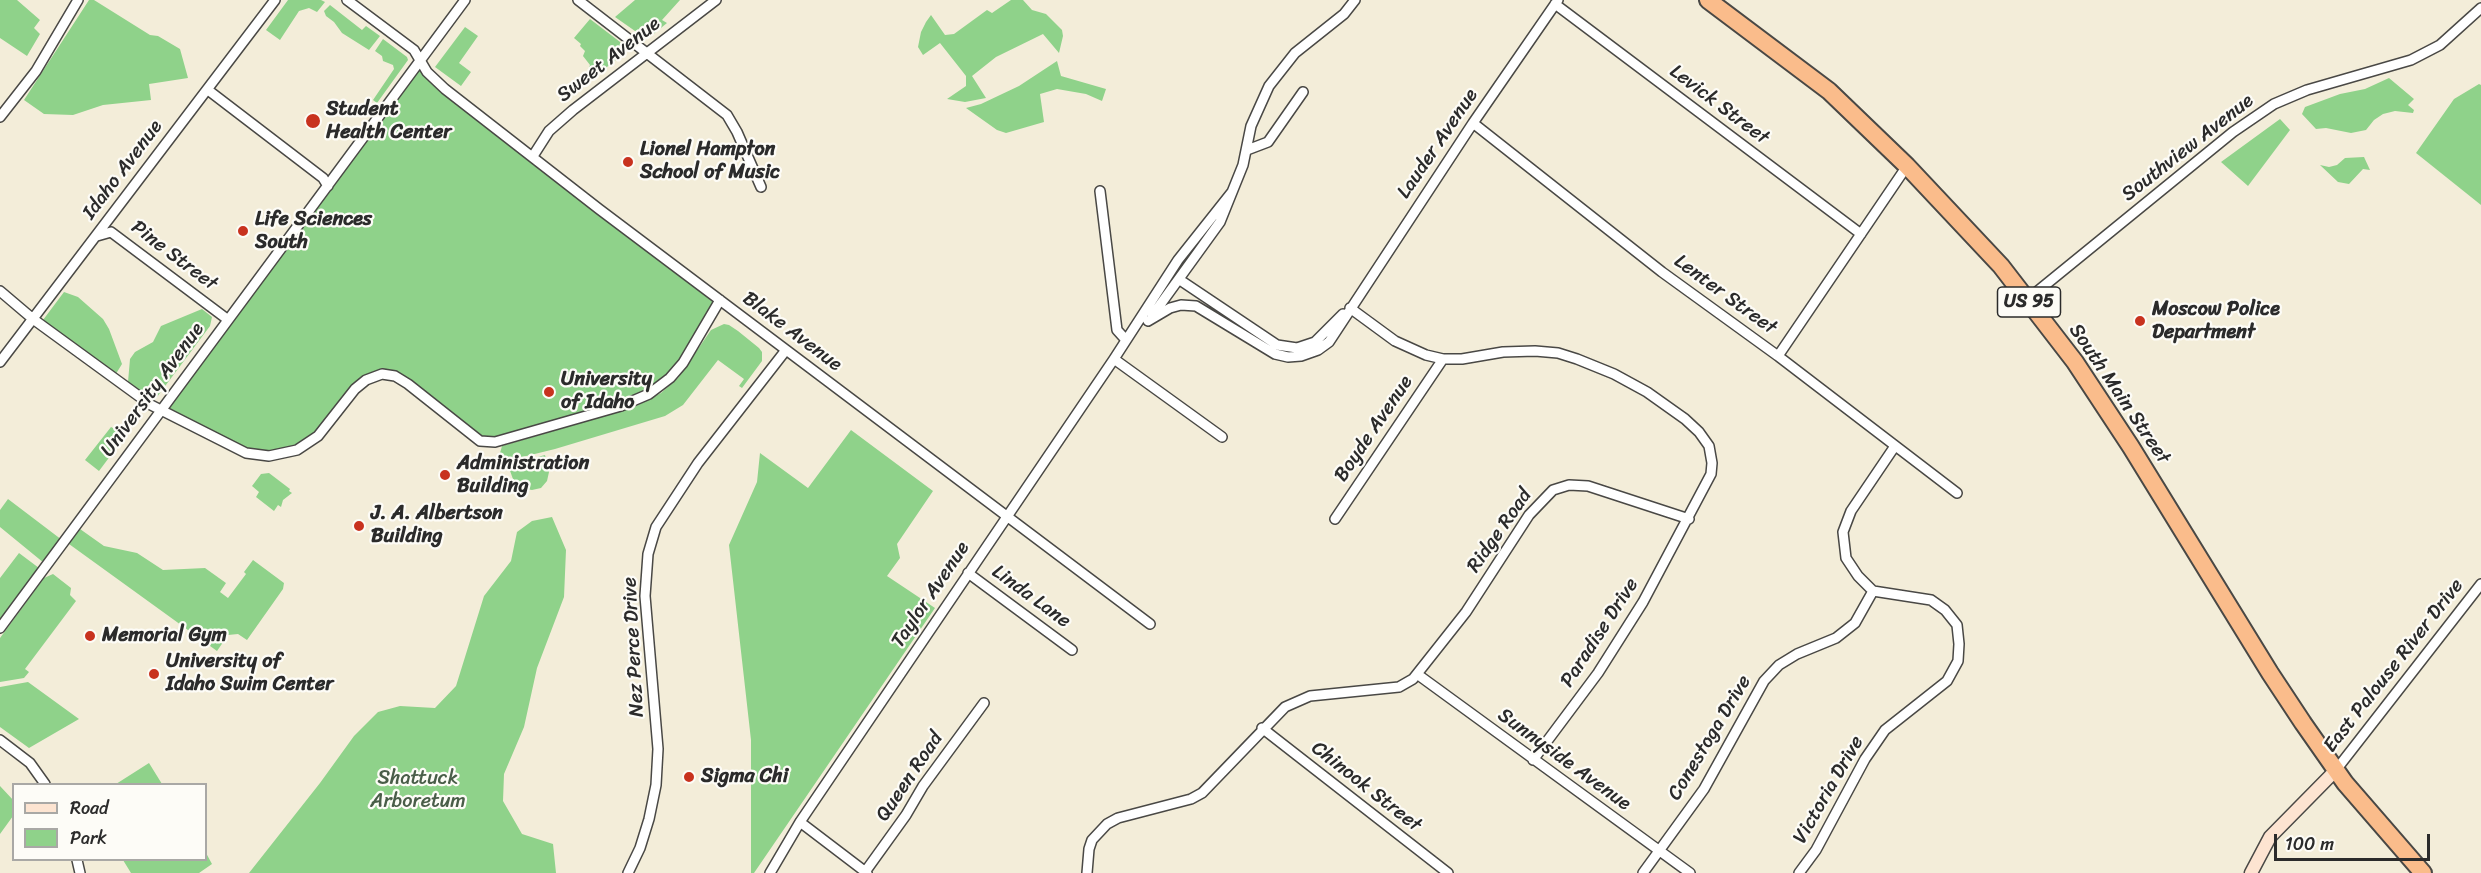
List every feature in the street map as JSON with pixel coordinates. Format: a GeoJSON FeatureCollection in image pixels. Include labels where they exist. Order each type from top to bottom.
{"type":"FeatureCollection","features":[{"type":"Feature","properties":{"kind":"highway","name":"South Main Street"},"geometry":{"type":"LineString","coordinates":[[1708,0],[1829,91],[1908,166],[2028,299],[2075,362],[2131,447],[2270,673],[2336,770],[2423,873]]}},
{"type":"Feature","properties":{"kind":"street"},"geometry":{"type":"LineString","coordinates":[[0,117],[36,71],[78,0]]}},
{"type":"Feature","properties":{"kind":"street","name":"Idaho Avenue"},"geometry":{"type":"LineString","coordinates":[[0,362],[275,0]]}},
{"type":"Feature","properties":{"kind":"street","name":"Blake Avenue"},"geometry":{"type":"LineString","coordinates":[[347,0],[414,50],[427,72],[532,156],[1150,624]]}},
{"type":"Feature","properties":{"kind":"street","name":"University Avenue"},"geometry":{"type":"LineString","coordinates":[[0,628],[465,0]]}},
{"type":"Feature","properties":{"kind":"street"},"geometry":{"type":"LineString","coordinates":[[578,0],[727,115],[761,187]]}},
{"type":"Feature","properties":{"kind":"street","name":"Sweet Avenue"},"geometry":{"type":"LineString","coordinates":[[532,156],[549,131],[573,110],[716,0]]}},
{"type":"Feature","properties":{"kind":"street","name":"Taylor Avenue"},"geometry":{"type":"LineString","coordinates":[[1126,340],[1148,321],[1220,222],[1247,150],[1251,126],[1269,86],[1295,53],[1344,14],[1355,0]]}},
{"type":"Feature","properties":{"kind":"street","name":"Lauder Avenue"},"geometry":{"type":"LineString","coordinates":[[1148,321],[1170,308],[1181,305],[1196,306],[1275,354],[1288,357],[1301,356],[1318,350],[1329,342],[1473,123],[1557,2]]}},
{"type":"Feature","properties":{"kind":"street","name":"Levick Street"},"geometry":{"type":"LineString","coordinates":[[1557,2],[1860,234]]}},
{"type":"Feature","properties":{"kind":"street","name":"Southview Avenue"},"geometry":{"type":"LineString","coordinates":[[2028,299],[2233,132],[2274,104],[2317,87],[2411,60],[2440,45],[2481,8]]}},
{"type":"Feature","properties":{"kind":"street"},"geometry":{"type":"LineString","coordinates":[[208,90],[323,178],[328,186]]}},
{"type":"Feature","properties":{"kind":"street"},"geometry":{"type":"LineString","coordinates":[[1247,150],[1268,142],[1304,92]]}},
{"type":"Feature","properties":{"kind":"street","name":"Lenter Street"},"geometry":{"type":"LineString","coordinates":[[1473,123],[1662,272],[1778,356],[1958,493]]}},
{"type":"Feature","properties":{"kind":"street"},"geometry":{"type":"LineString","coordinates":[[1778,356],[1908,166]]}},
{"type":"Feature","properties":{"kind":"street"},"geometry":{"type":"LineString","coordinates":[[1100,191],[1117,330],[1126,340]]}},
{"type":"Feature","properties":{"kind":"street","name":"Taylor Avenue"},"geometry":{"type":"LineString","coordinates":[[770,873],[800,822],[1178,260],[1232,192]]}},
{"type":"Feature","properties":{"kind":"street","name":"Pine Street"},"geometry":{"type":"LineString","coordinates":[[97,236],[111,232],[227,319]]}},
{"type":"Feature","properties":{"kind":"street","name":"Taylor Avenue"},"geometry":{"type":"LineString","coordinates":[[1157,292],[1171,282],[1179,280]]}},
{"type":"Feature","properties":{"kind":"street","name":"Lauder Avenue"},"geometry":{"type":"LineString","coordinates":[[1179,280],[1277,345],[1297,348],[1315,342],[1350,309]]}},
{"type":"Feature","properties":{"kind":"street"},"geometry":{"type":"LineString","coordinates":[[0,291],[33,319],[151,405],[218,441],[246,453],[282,454],[297,450],[318,436],[355,389],[366,380],[382,374],[395,376],[408,384],[480,441],[495,442],[621,406],[649,394],[670,378],[682,363],[720,300]]}},
{"type":"Feature","properties":{"kind":"street"},"geometry":{"type":"LineString","coordinates":[[1350,309],[1395,341],[1426,355],[1443,359],[1462,359],[1503,352],[1558,353],[1606,370],[1647,392],[1685,419],[1699,432],[1709,446],[1711,474],[1689,519]]}},
{"type":"Feature","properties":{"kind":"street","name":"Nez Perce Drive"},"geometry":{"type":"LineString","coordinates":[[628,873],[640,848],[656,785],[658,749],[645,596],[648,554],[656,527],[698,463],[786,350]]}},
{"type":"Feature","properties":{"kind":"street"},"geometry":{"type":"LineString","coordinates":[[1114,358],[1222,437]]}},
{"type":"Feature","properties":{"kind":"street","name":"Boyde Avenue"},"geometry":{"type":"LineString","coordinates":[[1335,519],[1443,359]]}},
{"type":"Feature","properties":{"kind":"street"},"geometry":{"type":"LineString","coordinates":[[1873,591],[1858,576],[1846,558],[1843,532],[1851,511],[1895,446]]}},
{"type":"Feature","properties":{"kind":"street","name":"Ridge Road"},"geometry":{"type":"LineString","coordinates":[[1088,873],[1089,849],[1092,840],[1107,824],[1118,818],[1191,799],[1202,793],[1262,728],[1296,700],[1310,696],[1399,687],[1407,684],[1467,612],[1529,515],[1553,490],[1569,485],[1588,486],[1689,519]]}},
{"type":"Feature","properties":{"kind":"street","name":"Paradise Drive"},"geometry":{"type":"LineString","coordinates":[[1533,760],[1598,673],[1643,602],[1689,519]]}},
{"type":"Feature","properties":{"kind":"street","name":"Linda Lane"},"geometry":{"type":"LineString","coordinates":[[968,573],[1072,650]]}},
{"type":"Feature","properties":{"kind":"street","name":"East Palouse River Drive"},"geometry":{"type":"LineString","coordinates":[[2336,770],[2481,584]]}},
{"type":"Feature","properties":{"kind":"street","name":"Conestoga Drive"},"geometry":{"type":"LineString","coordinates":[[1643,873],[1704,789],[1764,681],[1779,665],[1797,654],[1836,638],[1855,622],[1873,591]]}},
{"type":"Feature","properties":{"kind":"street","name":"Victoria Drive"},"geometry":{"type":"LineString","coordinates":[[1799,873],[1816,850],[1865,759],[1885,730],[1947,681],[1958,661],[1957,625],[1945,610],[1931,600],[1873,591]]}},
{"type":"Feature","properties":{"kind":"street","name":"Sunnyside Avenue"},"geometry":{"type":"LineString","coordinates":[[1417,674],[1690,873]]}},
{"type":"Feature","properties":{"kind":"street","name":"Queen Road"},"geometry":{"type":"LineString","coordinates":[[866,873],[923,786],[984,703]]}},
{"type":"Feature","properties":{"kind":"street","name":"Chinook Street"},"geometry":{"type":"LineString","coordinates":[[1262,728],[1444,872]]}},
{"type":"Feature","properties":{"kind":"street"},"geometry":{"type":"LineString","coordinates":[[0,740],[30,763],[44,783]]}},
{"type":"Feature","properties":{"kind":"street"},"geometry":{"type":"LineString","coordinates":[[2251,873],[2270,837],[2336,770]]}},
{"type":"Feature","properties":{"kind":"street"},"geometry":{"type":"LineString","coordinates":[[800,822],[866,873]]}},
{"type":"Feature","properties":{"kind":"green space"},"geometry":{"type":"Polygon","coordinates":[[[0,0],[17,0],[40,20],[34,28],[40,34],[27,56],[0,38],[0,0]]]}},
{"type":"Feature","properties":{"kind":"green space"},"geometry":{"type":"Polygon","coordinates":[[[89,0],[94,0],[150,35],[158,36],[180,49],[188,78],[149,84],[151,100],[103,105],[73,115],[44,114],[24,100],[89,0]]]}},
{"type":"Feature","properties":{"kind":"green space"},"geometry":{"type":"Polygon","coordinates":[[[288,0],[325,2],[317,12],[309,8],[299,11],[280,40],[266,30],[288,0]]]}},
{"type":"Feature","properties":{"kind":"green space"},"geometry":{"type":"Polygon","coordinates":[[[635,0],[680,0],[662,20],[667,23],[645,38],[615,17],[635,0]]]}},
{"type":"Feature","properties":{"kind":"green space"},"geometry":{"type":"Polygon","coordinates":[[[1011,0],[1023,0],[1032,10],[1046,14],[1062,30],[1059,53],[1043,34],[996,57],[972,76],[986,98],[965,102],[947,99],[966,86],[966,76],[940,43],[923,55],[918,47],[926,22],[931,15],[945,35],[954,34],[987,10],[992,13],[1011,0]]]}},
{"type":"Feature","properties":{"kind":"green space"},"geometry":{"type":"Polygon","coordinates":[[[330,5],[362,30],[366,26],[380,36],[369,50],[342,33],[326,16],[324,11],[330,5]]]}},
{"type":"Feature","properties":{"kind":"green space"},"geometry":{"type":"Polygon","coordinates":[[[590,19],[624,45],[626,52],[584,85],[590,65],[583,56],[585,51],[580,46],[581,44],[574,38],[590,19]]]}},
{"type":"Feature","properties":{"kind":"green space"},"geometry":{"type":"Polygon","coordinates":[[[465,27],[478,36],[459,63],[471,72],[461,86],[435,67],[465,27]]]}},
{"type":"Feature","properties":{"kind":"green space"},"geometry":{"type":"Polygon","coordinates":[[[383,39],[408,60],[377,103],[373,100],[394,69],[393,65],[383,61],[382,56],[375,51],[383,39]]]}},
{"type":"Feature","properties":{"kind":"green space"},"geometry":{"type":"Polygon","coordinates":[[[421,60],[427,72],[720,300],[670,378],[621,406],[480,441],[395,376],[366,380],[318,436],[297,450],[246,453],[162,409],[421,60]]]}},
{"type":"Feature","properties":{"kind":"green space"},"geometry":{"type":"Polygon","coordinates":[[[1057,61],[1061,76],[1106,89],[1102,101],[1086,94],[1057,89],[1040,94],[1044,122],[1006,133],[997,130],[966,108],[981,104],[1019,86],[1057,61]]]}},
{"type":"Feature","properties":{"kind":"green space"},"geometry":{"type":"Polygon","coordinates":[[[2389,78],[2414,99],[2408,105],[2414,110],[2413,113],[2395,111],[2383,114],[2366,130],[2351,133],[2326,128],[2316,129],[2302,114],[2305,107],[2340,94],[2365,89],[2389,78]]]}},
{"type":"Feature","properties":{"kind":"green space"},"geometry":{"type":"Polygon","coordinates":[[[2479,84],[2481,85],[2481,205],[2416,153],[2454,99],[2479,84]]]}},
{"type":"Feature","properties":{"kind":"green space"},"geometry":{"type":"Polygon","coordinates":[[[2280,119],[2290,130],[2248,186],[2221,162],[2280,119]]]}},
{"type":"Feature","properties":{"kind":"green space"},"geometry":{"type":"Polygon","coordinates":[[[2364,157],[2370,170],[2363,169],[2349,184],[2338,182],[2320,165],[2329,167],[2337,165],[2345,158],[2364,157]]]}},
{"type":"Feature","properties":{"kind":"green space"},"geometry":{"type":"Polygon","coordinates":[[[64,292],[78,297],[103,319],[109,329],[122,364],[114,377],[40,324],[64,292]]]}},
{"type":"Feature","properties":{"kind":"green space"},"geometry":{"type":"Polygon","coordinates":[[[202,309],[212,317],[210,326],[151,405],[138,395],[128,382],[130,359],[135,352],[153,342],[161,326],[202,309]]]}},
{"type":"Feature","properties":{"kind":"green space"},"geometry":{"type":"Polygon","coordinates":[[[724,324],[738,331],[762,352],[762,361],[742,388],[739,386],[744,379],[718,360],[683,405],[665,416],[555,449],[502,462],[498,460],[502,446],[632,408],[661,393],[678,378],[711,330],[724,324]]]}},
{"type":"Feature","properties":{"kind":"green space"},"geometry":{"type":"Polygon","coordinates":[[[111,427],[126,435],[99,471],[85,460],[111,427]]]}},
{"type":"Feature","properties":{"kind":"green space"},"geometry":{"type":"Polygon","coordinates":[[[851,430],[933,491],[897,544],[900,558],[887,576],[935,608],[754,873],[751,873],[751,740],[729,545],[757,482],[760,453],[808,488],[851,430]]]}},
{"type":"Feature","properties":{"kind":"green space"},"geometry":{"type":"Polygon","coordinates":[[[545,455],[549,472],[547,481],[541,488],[532,490],[520,488],[514,482],[508,465],[545,455]]]}},
{"type":"Feature","properties":{"kind":"green space"},"geometry":{"type":"Polygon","coordinates":[[[269,473],[292,493],[283,500],[281,507],[278,505],[274,511],[256,497],[259,492],[252,486],[261,474],[269,473]]]}},
{"type":"Feature","properties":{"kind":"green space"},"geometry":{"type":"Polygon","coordinates":[[[8,499],[62,540],[44,563],[0,527],[0,510],[8,499]]]}},
{"type":"Feature","properties":{"kind":"green space","name":"Shattuck Arboretum"},"geometry":{"type":"Polygon","coordinates":[[[552,517],[566,550],[564,597],[537,668],[524,727],[504,774],[503,801],[522,834],[553,844],[556,873],[249,873],[354,736],[378,712],[400,706],[435,708],[456,686],[484,596],[511,561],[517,532],[532,521],[552,517]]]}},
{"type":"Feature","properties":{"kind":"green space"},"geometry":{"type":"Polygon","coordinates":[[[80,529],[104,546],[137,553],[163,570],[205,568],[226,583],[220,592],[228,598],[246,574],[244,572],[253,560],[284,583],[283,589],[247,640],[238,634],[228,635],[217,651],[69,544],[80,529]]]}},
{"type":"Feature","properties":{"kind":"green space"},"geometry":{"type":"Polygon","coordinates":[[[19,553],[39,568],[0,620],[0,578],[19,553]]]}},
{"type":"Feature","properties":{"kind":"green space"},"geometry":{"type":"Polygon","coordinates":[[[53,574],[71,588],[70,595],[76,601],[25,669],[29,672],[24,678],[0,682],[0,638],[44,578],[53,574]]]}},
{"type":"Feature","properties":{"kind":"green space"},"geometry":{"type":"Polygon","coordinates":[[[28,682],[79,719],[29,748],[0,727],[0,687],[28,682]]]}},
{"type":"Feature","properties":{"kind":"green space"},"geometry":{"type":"Polygon","coordinates":[[[149,763],[161,783],[118,783],[149,763]]]}},
{"type":"Feature","properties":{"kind":"green space"},"geometry":{"type":"Polygon","coordinates":[[[0,786],[12,799],[12,817],[0,834],[0,786]]]}},
{"type":"Feature","properties":{"kind":"green space"},"geometry":{"type":"Polygon","coordinates":[[[207,855],[212,864],[199,873],[131,873],[124,861],[207,861],[207,855]]]}},
{"type":"Feature","properties":{"kind":"place","name":"Student Health Center"},"geometry":{"type":"Point","coordinates":[313,121]}},
{"type":"Feature","properties":{"kind":"place","name":"Lionel Hampton School of Music"},"geometry":{"type":"Point","coordinates":[628,162]}},
{"type":"Feature","properties":{"kind":"place","name":"Life Sciences South"},"geometry":{"type":"Point","coordinates":[243,231]}},
{"type":"Feature","properties":{"kind":"place","name":"Moscow Police Department"},"geometry":{"type":"Point","coordinates":[2140,321]}},
{"type":"Feature","properties":{"kind":"place","name":"University of Idaho"},"geometry":{"type":"Point","coordinates":[549,392]}},
{"type":"Feature","properties":{"kind":"place","name":"Administration Building"},"geometry":{"type":"Point","coordinates":[445,475]}},
{"type":"Feature","properties":{"kind":"place","name":"J. A. Albertson Building"},"geometry":{"type":"Point","coordinates":[359,526]}},
{"type":"Feature","properties":{"kind":"place","name":"Memorial Gym"},"geometry":{"type":"Point","coordinates":[90,636]}},
{"type":"Feature","properties":{"kind":"place","name":"University of Idaho Swim Center"},"geometry":{"type":"Point","coordinates":[154,674]}},
{"type":"Feature","properties":{"kind":"place","name":"Sigma Chi"},"geometry":{"type":"Point","coordinates":[689,777]}}]}
